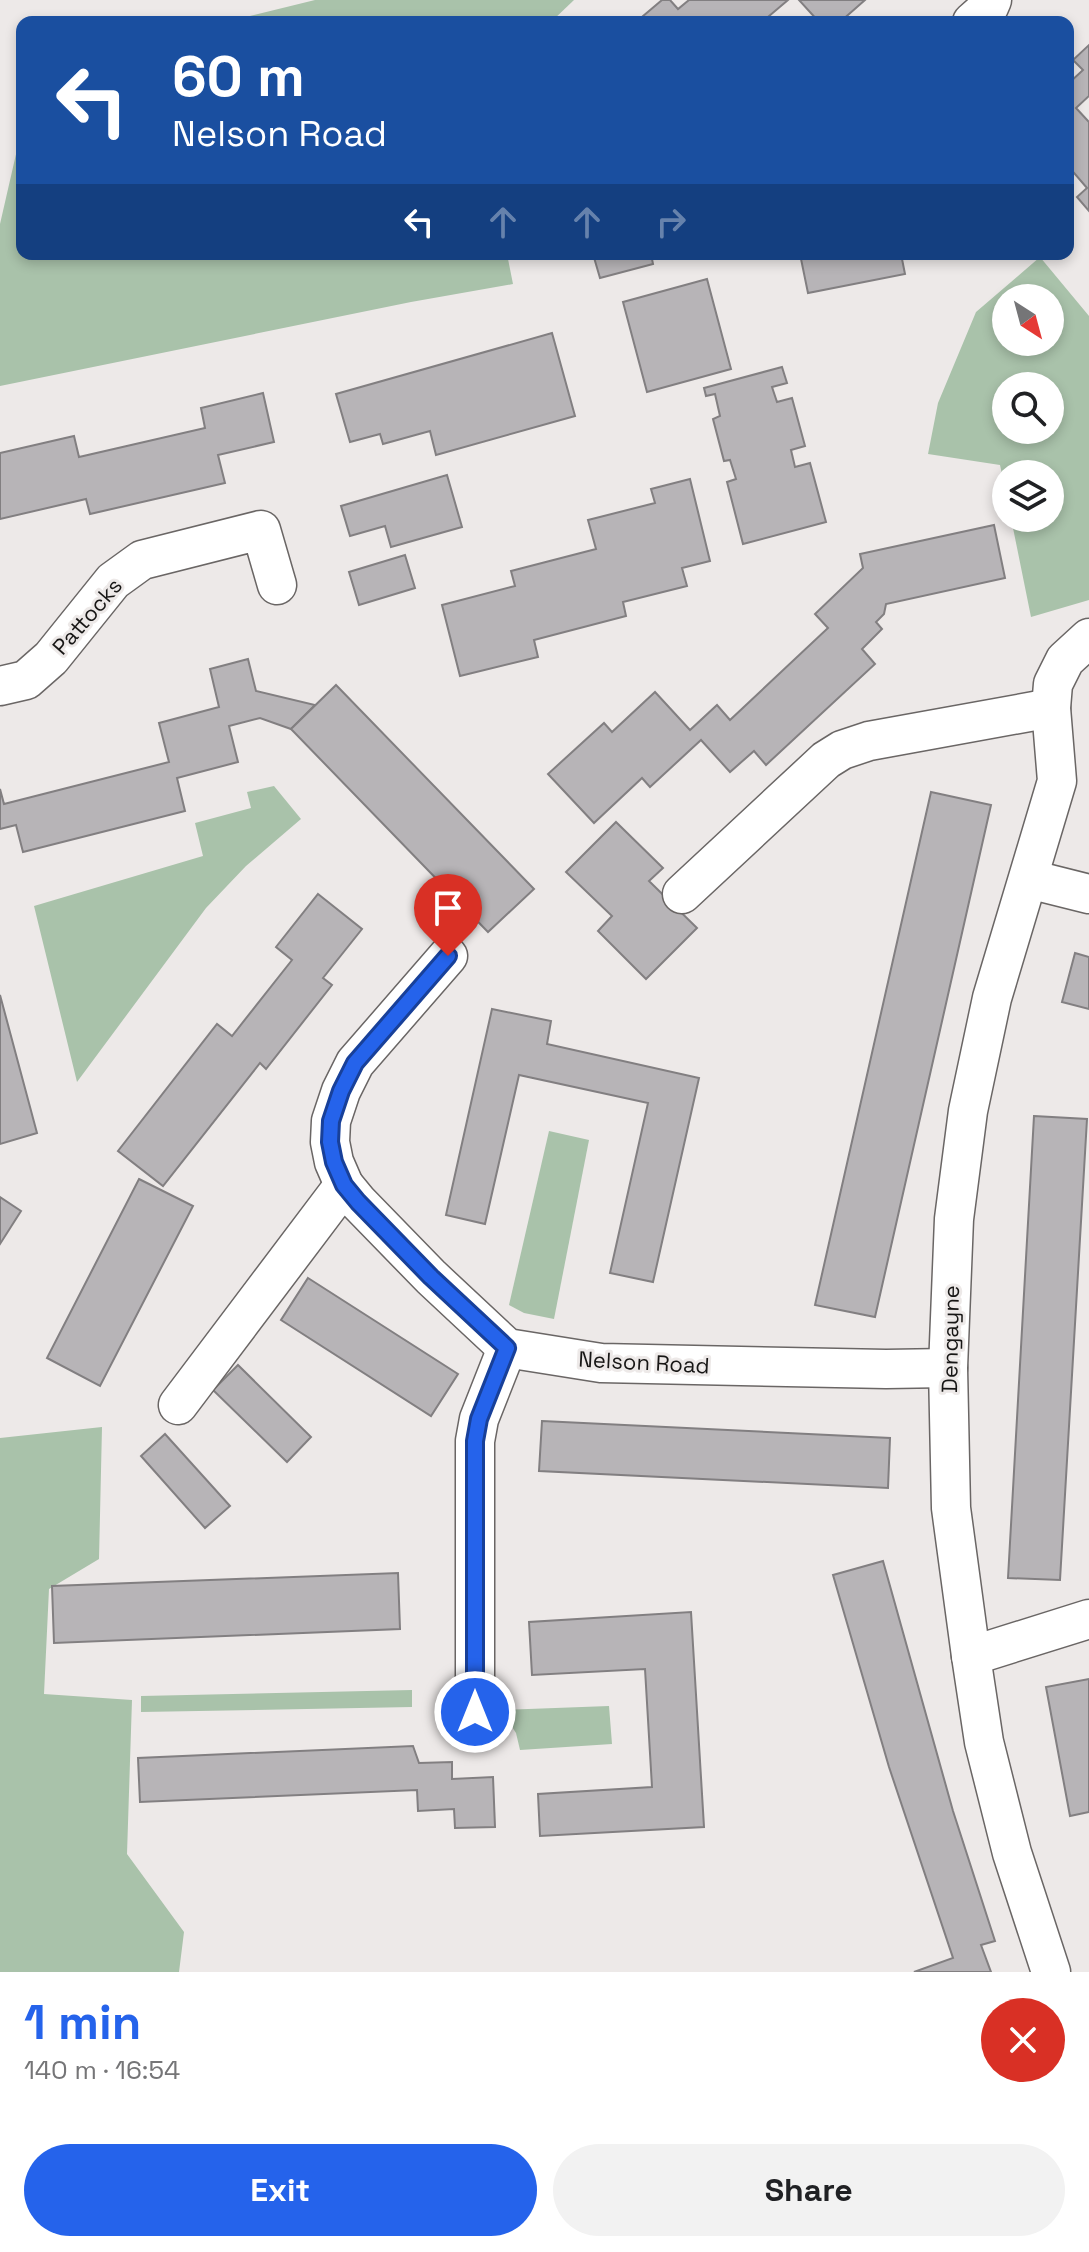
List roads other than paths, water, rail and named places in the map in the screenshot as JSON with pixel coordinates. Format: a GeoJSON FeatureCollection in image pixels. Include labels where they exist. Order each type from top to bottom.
{"type":"FeatureCollection","features":[{"type":"Feature","properties":{"kind":"street"},"geometry":{"type":"LineString","coordinates":[[979,16],[992,0]]}},
{"type":"Feature","properties":{"kind":"street","name":"Pattocks"},"geometry":{"type":"LineString","coordinates":[[0,686],[26,680],[51,658],[113,581],[142,560],[261,530],[277,585]]}},
{"type":"Feature","properties":{"kind":"street","name":"Dengayne"},"geometry":{"type":"LineString","coordinates":[[1051,1972],[1012,1853],[984,1742],[951,1508],[948,1368],[954,1219],[968,1111],[992,998],[1057,781],[1051,708],[1053,684],[1065,660],[1089,638]]}},
{"type":"Feature","properties":{"kind":"street"},"geometry":{"type":"LineString","coordinates":[[682,894],[826,760],[842,750],[869,741],[1051,708]]}},
{"type":"Feature","properties":{"kind":"street"},"geometry":{"type":"LineString","coordinates":[[1029,879],[1089,894]]}},
{"type":"Feature","properties":{"kind":"street"},"geometry":{"type":"LineString","coordinates":[[448,956],[355,1063],[331,1121],[330,1142],[344,1185],[431,1277],[507,1348],[479,1419],[475,1441],[475,1712]]}},
{"type":"Feature","properties":{"kind":"street"},"geometry":{"type":"LineString","coordinates":[[178,1405],[344,1185]]}},
{"type":"Feature","properties":{"kind":"street","name":"Nelson Road"},"geometry":{"type":"LineString","coordinates":[[507,1348],[601,1363],[948,1368]]}},
{"type":"Feature","properties":{"kind":"street"},"geometry":{"type":"LineString","coordinates":[[971,1656],[1089,1619]]}}]}
